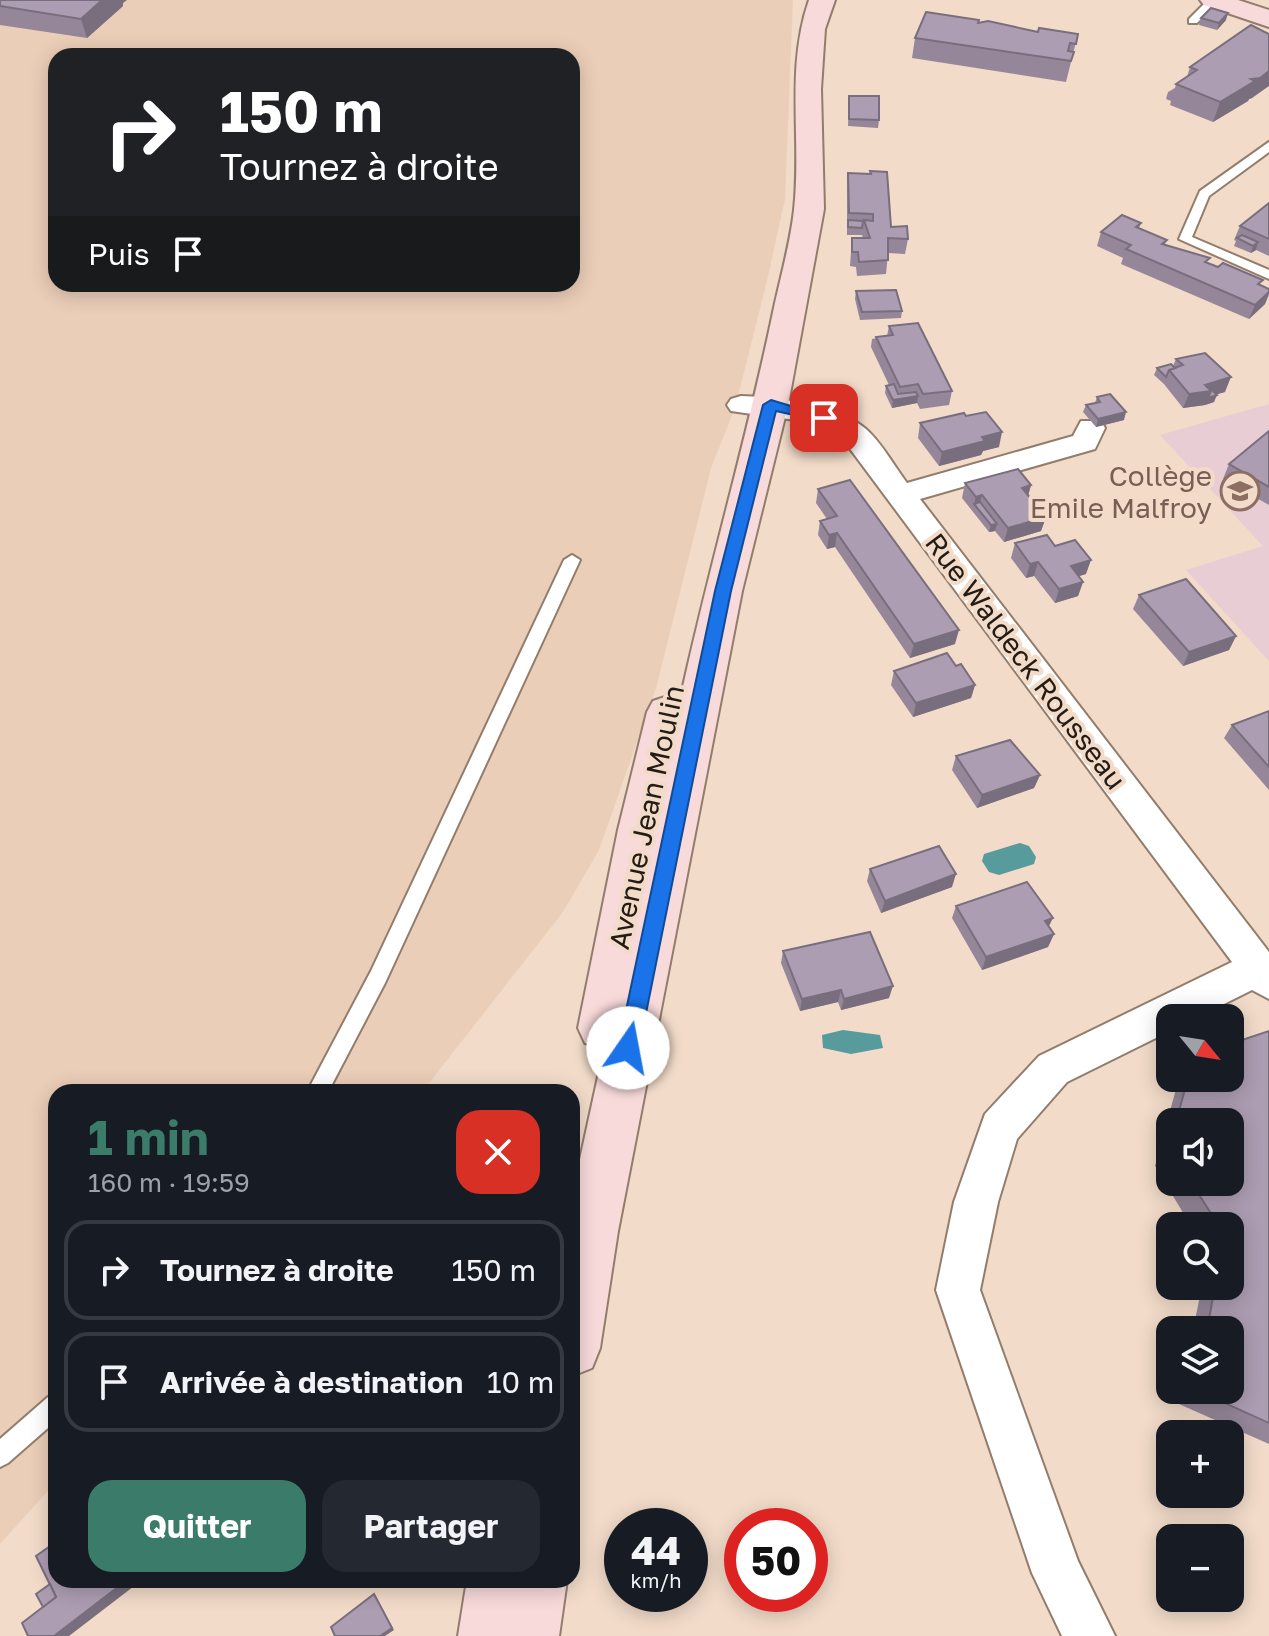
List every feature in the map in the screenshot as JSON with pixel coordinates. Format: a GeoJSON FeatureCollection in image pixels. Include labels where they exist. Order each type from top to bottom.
{"type":"FeatureCollection","features":[{"type":"Feature","properties":{"kind":"main road"},"geometry":{"type":"LineString","coordinates":[[756,405],[793,178],[808,0]]}},
{"type":"Feature","properties":{"kind":"main road"},"geometry":{"type":"LineString","coordinates":[[756,405],[809,209],[807,89],[812,29],[822,0]]}},
{"type":"Feature","properties":{"kind":"main road"},"geometry":{"type":"LineString","coordinates":[[1214,0],[1269,19]]}},
{"type":"Feature","properties":{"kind":"main road","name":"Avenue Jean Moulin"},"geometry":{"type":"LineString","coordinates":[[580,1141],[640,830],[756,405]]}},
{"type":"Feature","properties":{"kind":"main road","name":"Avenue Jean Moulin"},"geometry":{"type":"LineString","coordinates":[[580,1299],[591,1231],[720,607],[756,405]]}},
{"type":"Feature","properties":{"kind":"main road"},"geometry":{"type":"LineString","coordinates":[[489,1636],[497,1588]]}},
{"type":"Feature","properties":{"kind":"main road"},"geometry":{"type":"LineString","coordinates":[[528,1636],[535,1588]]}},
{"type":"Feature","properties":{"kind":"street","name":"Rue Waldeck Rousseau"},"geometry":{"type":"LineString","coordinates":[[756,405],[824,418],[855,435],[1264,975]]}},
{"type":"Feature","properties":{"kind":"street"},"geometry":{"type":"LineString","coordinates":[[900,495],[1085,442],[1091,428]]}},
{"type":"Feature","properties":{"kind":"street"},"geometry":{"type":"LineString","coordinates":[[1089,1636],[1057,1573],[958,1290],[976,1202],[1000,1128],[1053,1069],[1264,975]]}},
{"type":"Feature","properties":{"kind":"lane"},"geometry":{"type":"LineString","coordinates":[[1193,21],[1214,0]]}},
{"type":"Feature","properties":{"kind":"lane"},"geometry":{"type":"LineString","coordinates":[[1269,146],[1204,194],[1185,239],[1269,275]]}},
{"type":"Feature","properties":{"kind":"lane"},"geometry":{"type":"LineString","coordinates":[[321,1084],[378,977],[572,560]]}},
{"type":"Feature","properties":{"kind":"lane"},"geometry":{"type":"LineString","coordinates":[[0,1455],[48,1412]]}},
{"type":"Feature","properties":{"kind":"shaded area"},"geometry":{"type":"Polygon","coordinates":[[[0,0],[793,0],[785,199],[766,285],[735,408],[711,468],[656,688],[599,850],[563,912],[428,1084],[48,1084],[48,1491],[0,1544],[0,0]]]}},
{"type":"Feature","properties":{"kind":"shaded area","name":"Collège Emile Malfroy"},"geometry":{"type":"Polygon","coordinates":[[[1269,404],[1269,661],[1186,570],[1263,546],[1160,435],[1269,404]]]}},
{"type":"Feature","properties":{"kind":"water"},"geometry":{"type":"Polygon","coordinates":[[[1020,843],[1029,846],[1036,857],[1034,864],[999,875],[989,872],[982,861],[984,854],[1020,843]]]}},
{"type":"Feature","properties":{"kind":"water"},"geometry":{"type":"Polygon","coordinates":[[[843,1030],[880,1035],[883,1048],[851,1054],[823,1048],[822,1035],[843,1030]]]}},
{"type":"Feature","properties":{"kind":"building"},"geometry":{"type":"Polygon","coordinates":[[[0,0],[102,0],[81,19],[0,6],[0,0]]]}},
{"type":"Feature","properties":{"kind":"building"},"geometry":{"type":"Polygon","coordinates":[[[1211,8],[1228,13],[1219,23],[1201,18],[1211,8]]]}},
{"type":"Feature","properties":{"kind":"building"},"geometry":{"type":"Polygon","coordinates":[[[926,12],[1038,32],[1039,28],[1078,34],[1076,44],[1070,43],[1068,51],[1074,52],[1071,61],[915,38],[926,12]]]}},
{"type":"Feature","properties":{"kind":"building"},"geometry":{"type":"Polygon","coordinates":[[[1251,25],[1269,34],[1269,71],[1260,78],[1251,79],[1255,81],[1220,102],[1176,84],[1197,70],[1190,67],[1251,25]]]}},
{"type":"Feature","properties":{"kind":"building"},"geometry":{"type":"Polygon","coordinates":[[[849,96],[879,96],[879,120],[849,119],[849,96]]]}},
{"type":"Feature","properties":{"kind":"building"},"geometry":{"type":"Polygon","coordinates":[[[870,171],[887,172],[891,227],[907,226],[908,239],[888,238],[888,260],[859,262],[858,252],[852,252],[852,238],[870,238],[864,220],[873,221],[873,214],[849,213],[848,173],[871,174],[870,171]]]}},
{"type":"Feature","properties":{"kind":"building"},"geometry":{"type":"Polygon","coordinates":[[[1269,203],[1269,239],[1240,226],[1269,203]]]}},
{"type":"Feature","properties":{"kind":"building"},"geometry":{"type":"Polygon","coordinates":[[[1122,215],[1141,223],[1136,227],[1167,240],[1162,244],[1210,258],[1205,262],[1218,267],[1223,263],[1263,280],[1258,284],[1269,289],[1269,292],[1255,305],[1126,249],[1131,245],[1101,232],[1122,215]]]}},
{"type":"Feature","properties":{"kind":"building"},"geometry":{"type":"Polygon","coordinates":[[[848,220],[863,221],[862,228],[848,227],[848,220]]]}},
{"type":"Feature","properties":{"kind":"building"},"geometry":{"type":"Polygon","coordinates":[[[1242,235],[1258,242],[1253,246],[1237,238],[1242,235]]]}},
{"type":"Feature","properties":{"kind":"building"},"geometry":{"type":"Polygon","coordinates":[[[896,290],[902,311],[862,312],[856,291],[896,290]]]}},
{"type":"Feature","properties":{"kind":"building"},"geometry":{"type":"Polygon","coordinates":[[[918,323],[952,391],[923,394],[918,384],[900,387],[876,337],[893,335],[889,326],[918,323]]]}},
{"type":"Feature","properties":{"kind":"building"},"geometry":{"type":"Polygon","coordinates":[[[1205,353],[1231,377],[1205,385],[1211,391],[1189,394],[1169,370],[1183,365],[1176,359],[1205,353]]]}},
{"type":"Feature","properties":{"kind":"building"},"geometry":{"type":"Polygon","coordinates":[[[1171,364],[1175,368],[1169,370],[1166,377],[1157,368],[1171,364]]]}},
{"type":"Feature","properties":{"kind":"building"},"geometry":{"type":"Polygon","coordinates":[[[894,384],[898,394],[916,392],[918,396],[893,400],[886,386],[894,384]]]}},
{"type":"Feature","properties":{"kind":"building"},"geometry":{"type":"Polygon","coordinates":[[[1110,394],[1126,412],[1098,419],[1086,405],[1100,402],[1097,397],[1110,394]]]}},
{"type":"Feature","properties":{"kind":"building"},"geometry":{"type":"Polygon","coordinates":[[[986,412],[1002,432],[982,437],[985,441],[942,452],[920,423],[964,413],[966,416],[986,412]]]}},
{"type":"Feature","properties":{"kind":"building"},"geometry":{"type":"Polygon","coordinates":[[[1269,431],[1269,487],[1229,464],[1269,431]]]}},
{"type":"Feature","properties":{"kind":"building"},"geometry":{"type":"Polygon","coordinates":[[[1018,469],[1031,485],[1022,488],[1046,517],[1008,528],[982,495],[976,497],[965,483],[1018,469]]]}},
{"type":"Feature","properties":{"kind":"building"},"geometry":{"type":"Polygon","coordinates":[[[850,480],[959,630],[914,644],[837,533],[829,535],[820,521],[837,516],[818,489],[850,480]]]}},
{"type":"Feature","properties":{"kind":"building"},"geometry":{"type":"Polygon","coordinates":[[[980,502],[997,524],[991,525],[974,504],[980,502]]]}},
{"type":"Feature","properties":{"kind":"building"},"geometry":{"type":"Polygon","coordinates":[[[1047,535],[1055,546],[1075,540],[1091,560],[1071,566],[1083,582],[1059,589],[1038,562],[1030,564],[1015,543],[1047,535]]]}},
{"type":"Feature","properties":{"kind":"building"},"geometry":{"type":"Polygon","coordinates":[[[1186,579],[1236,636],[1189,652],[1139,595],[1186,579]]]}},
{"type":"Feature","properties":{"kind":"building"},"geometry":{"type":"Polygon","coordinates":[[[947,653],[956,666],[961,664],[975,685],[916,703],[894,671],[947,653]]]}},
{"type":"Feature","properties":{"kind":"building"},"geometry":{"type":"Polygon","coordinates":[[[1269,711],[1269,767],[1232,725],[1269,711]]]}},
{"type":"Feature","properties":{"kind":"building"},"geometry":{"type":"Polygon","coordinates":[[[1010,740],[1040,775],[982,795],[956,756],[1010,740]]]}},
{"type":"Feature","properties":{"kind":"building"},"geometry":{"type":"Polygon","coordinates":[[[939,846],[956,874],[885,901],[870,869],[939,846]]]}},
{"type":"Feature","properties":{"kind":"building"},"geometry":{"type":"Polygon","coordinates":[[[1027,882],[1053,918],[1045,921],[1054,934],[986,957],[956,906],[1027,882]]]}},
{"type":"Feature","properties":{"kind":"building"},"geometry":{"type":"Polygon","coordinates":[[[870,932],[893,986],[844,999],[841,990],[802,999],[783,951],[870,932]]]}},
{"type":"Feature","properties":{"kind":"building"},"geometry":{"type":"Polygon","coordinates":[[[1269,1031],[1269,1423],[1227,1404],[1244,1404],[1244,1316],[1210,1316],[1212,1300],[1244,1300],[1244,1212],[1210,1212],[1200,1196],[1244,1196],[1244,1108],[1180,1108],[1184,1092],[1244,1092],[1244,1039],[1269,1031]]]}},
{"type":"Feature","properties":{"kind":"building"},"geometry":{"type":"Polygon","coordinates":[[[48,1548],[48,1581],[36,1556],[48,1548]]]}},
{"type":"Feature","properties":{"kind":"building"},"geometry":{"type":"Polygon","coordinates":[[[48,1585],[56,1597],[43,1607],[36,1594],[48,1585]]]}},
{"type":"Feature","properties":{"kind":"building"},"geometry":{"type":"Polygon","coordinates":[[[52,1588],[117,1588],[54,1636],[28,1636],[22,1623],[56,1597],[52,1588]]]}},
{"type":"Feature","properties":{"kind":"building"},"geometry":{"type":"Polygon","coordinates":[[[374,1594],[392,1628],[380,1636],[335,1636],[331,1627],[374,1594]]]}},
{"type":"Feature","properties":{"kind":"place","name":"Collège Emile Malfroy"},"geometry":{"type":"Point","coordinates":[1240,491]}},
{"type":"Feature","properties":{"kind":"route"},"geometry":{"type":"LineString","coordinates":[[628,1048],[723,591],[771,405],[824,418]]}}]}
